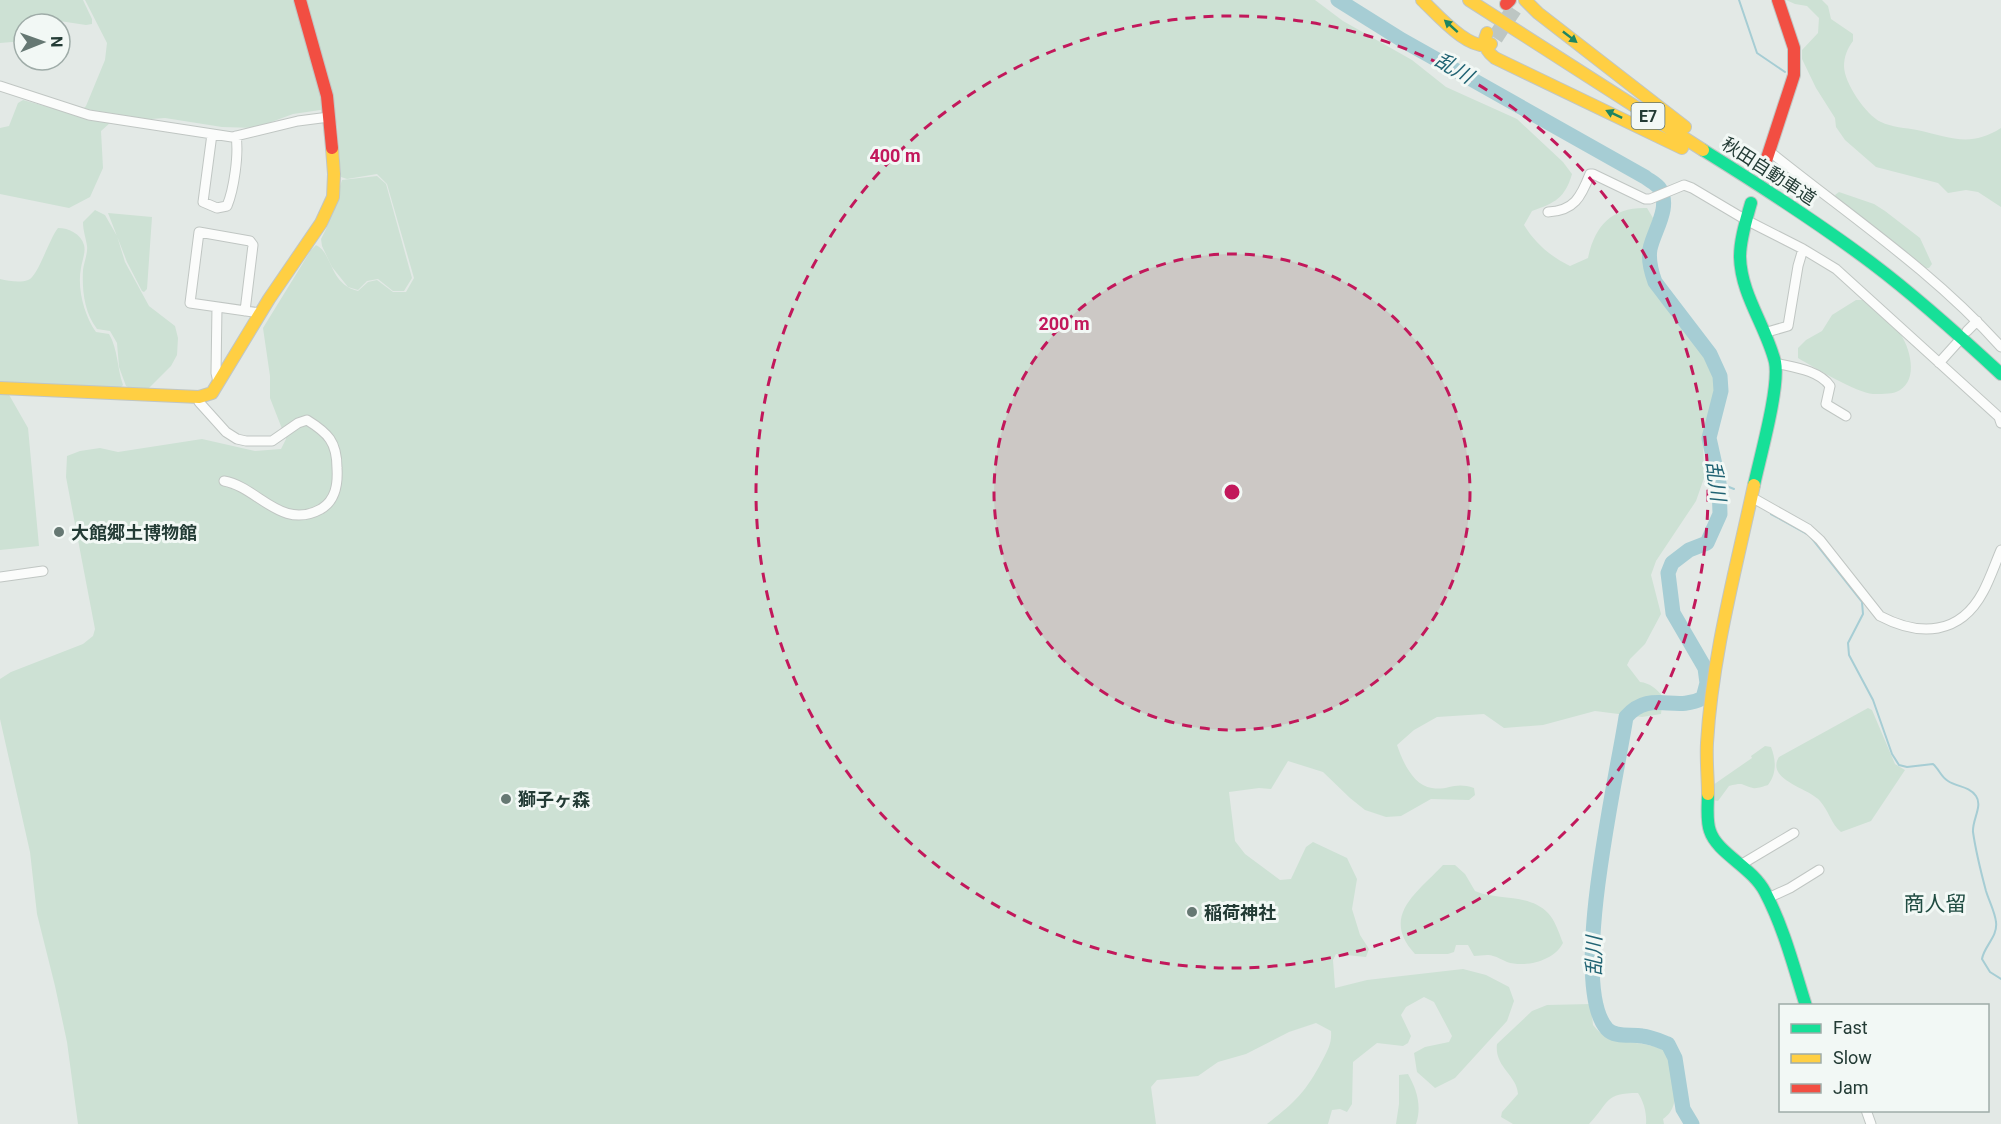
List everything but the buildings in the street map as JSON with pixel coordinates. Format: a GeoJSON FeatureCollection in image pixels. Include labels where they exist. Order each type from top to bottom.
{"type":"FeatureCollection","features":[{"type":"Feature","properties":{"kind":"main road"},"geometry":{"type":"LineString","coordinates":[[0,387],[199,397],[212,393],[260,313],[321,223],[333,197],[334,174],[327,96],[300,0]]}},
{"type":"Feature","properties":{"kind":"main road"},"geometry":{"type":"LineString","coordinates":[[1422,0],[1463,37],[1476,45],[1484,46],[1495,58],[1629,121],[1796,209]]}},
{"type":"Feature","properties":{"kind":"main road","name":"秋田自動車道"},"geometry":{"type":"LineString","coordinates":[[1470,0],[1796,209],[1908,291],[2001,374]]}},
{"type":"Feature","properties":{"kind":"main road"},"geometry":{"type":"LineString","coordinates":[[1525,0],[1528,5],[1672,118],[1778,193],[1796,209]]}},
{"type":"Feature","properties":{"kind":"main road"},"geometry":{"type":"LineString","coordinates":[[1764,166],[1794,75],[1794,48],[1790,30],[1778,0]]}},
{"type":"Feature","properties":{"kind":"main road"},"geometry":{"type":"LineString","coordinates":[[1484,46],[1483,43],[1491,36]]}},
{"type":"Feature","properties":{"kind":"main road"},"geometry":{"type":"LineString","coordinates":[[1751,203],[1741,242],[1740,258],[1743,281],[1775,363],[1774,401],[1723,630],[1710,710],[1707,746],[1709,829],[1712,839],[1755,877],[1768,898],[1806,1004]]}},
{"type":"Feature","properties":{"kind":"street"},"geometry":{"type":"LineString","coordinates":[[0,86],[89,115],[212,134],[236,136],[298,121],[329,117]]}},
{"type":"Feature","properties":{"kind":"street"},"geometry":{"type":"LineString","coordinates":[[212,134],[203,202],[218,208],[227,206],[230,199],[236,161],[236,136]]}},
{"type":"Feature","properties":{"kind":"street"},"geometry":{"type":"LineString","coordinates":[[1769,151],[1829,200],[1890,244],[1977,321],[2001,346]]}},
{"type":"Feature","properties":{"kind":"street"},"geometry":{"type":"LineString","coordinates":[[1548,212],[1560,212],[1573,204],[1582,195],[1590,174],[1645,199],[1683,185],[1692,188],[1746,220],[1803,249],[1836,270],[1999,417],[2001,423]]}},
{"type":"Feature","properties":{"kind":"street"},"geometry":{"type":"LineString","coordinates":[[245,311],[253,244],[250,241],[199,232],[190,303],[245,311],[260,313]]}},
{"type":"Feature","properties":{"kind":"street"},"geometry":{"type":"LineString","coordinates":[[1764,333],[1788,326],[1803,249]]}},
{"type":"Feature","properties":{"kind":"street"},"geometry":{"type":"LineString","coordinates":[[217,307],[216,373],[218,382]]}},
{"type":"Feature","properties":{"kind":"street"},"geometry":{"type":"LineString","coordinates":[[1967,331],[1977,321]]}},
{"type":"Feature","properties":{"kind":"street"},"geometry":{"type":"LineString","coordinates":[[1939,363],[1957,343]]}},
{"type":"Feature","properties":{"kind":"street"},"geometry":{"type":"LineString","coordinates":[[1775,363],[1826,380],[1830,386],[1826,404],[1845,416]]}},
{"type":"Feature","properties":{"kind":"street"},"geometry":{"type":"LineString","coordinates":[[199,397],[199,402],[226,432],[237,439],[272,441],[298,423],[307,420],[323,430],[337,454],[338,482],[335,494],[327,506],[307,514],[288,514],[267,504],[236,483],[224,481]]}},
{"type":"Feature","properties":{"kind":"street"},"geometry":{"type":"LineString","coordinates":[[1753,498],[1808,529],[1820,540],[1880,616],[1891,622],[1919,629],[1932,630],[1952,625],[1965,618],[1983,592],[2001,550]]}},
{"type":"Feature","properties":{"kind":"street"},"geometry":{"type":"LineString","coordinates":[[0,577],[44,571]]}},
{"type":"Feature","properties":{"kind":"street"},"geometry":{"type":"LineString","coordinates":[[1742,864],[1794,833]]}},
{"type":"Feature","properties":{"kind":"street"},"geometry":{"type":"LineString","coordinates":[[1768,898],[1790,888],[1819,870]]}},
{"type":"Feature","properties":{"kind":"green space"},"geometry":{"type":"Polygon","coordinates":[[[0,0],[83,0],[92,19],[92,24],[86,25],[72,23],[72,12],[12,12],[12,42],[0,43],[0,0]]]}},
{"type":"Feature","properties":{"kind":"green space"},"geometry":{"type":"Polygon","coordinates":[[[85,0],[1315,0],[1343,21],[1412,60],[1446,87],[1517,119],[1563,162],[1572,174],[1566,189],[1553,202],[1532,211],[1524,225],[1538,244],[1556,258],[1570,266],[1588,258],[1595,236],[1607,220],[1624,211],[1647,208],[1653,218],[1643,262],[1651,285],[1707,358],[1716,382],[1715,404],[1703,437],[1704,478],[1696,501],[1656,561],[1651,575],[1661,614],[1645,644],[1627,665],[1640,682],[1653,687],[1663,697],[1661,714],[1642,717],[1595,711],[1543,725],[1504,728],[1484,714],[1437,717],[1414,730],[1397,745],[1405,765],[1419,783],[1425,786],[1438,789],[1467,786],[1474,788],[1475,795],[1469,800],[1431,799],[1401,816],[1386,817],[1365,810],[1323,772],[1288,761],[1271,789],[1259,788],[1229,792],[1235,841],[1245,854],[1280,880],[1291,879],[1306,847],[1313,842],[1347,858],[1357,879],[1352,909],[1360,935],[1369,949],[1366,957],[1336,954],[1333,960],[1335,988],[1367,980],[1463,969],[1486,975],[1509,987],[1514,1001],[1507,1021],[1455,1078],[1435,1088],[1417,1072],[1414,1053],[1425,1047],[1449,1042],[1452,1036],[1434,1002],[1424,997],[1406,1007],[1401,1015],[1411,1036],[1408,1043],[1403,1046],[1377,1043],[1353,1062],[1352,1104],[1347,1112],[1340,1109],[1332,1110],[1328,1124],[1267,1124],[1305,1089],[1326,1053],[1331,1031],[1316,1023],[1289,1032],[1246,1054],[1218,1062],[1198,1076],[1157,1080],[1151,1087],[1156,1124],[78,1124],[67,1042],[37,914],[30,852],[0,719],[0,679],[11,672],[83,644],[93,636],[95,629],[66,477],[67,456],[100,448],[118,452],[202,439],[255,451],[281,449],[286,439],[270,398],[270,376],[263,328],[311,250],[316,245],[321,249],[342,282],[358,291],[368,282],[377,280],[393,292],[406,292],[414,278],[387,184],[377,174],[347,179],[341,177],[337,124],[327,109],[293,114],[255,128],[222,127],[165,118],[111,122],[101,131],[103,168],[90,197],[69,208],[0,194],[0,128],[9,126],[18,103],[23,100],[77,115],[86,106],[105,60],[107,43],[85,0]]]}},
{"type":"Feature","properties":{"kind":"green space"},"geometry":{"type":"Polygon","coordinates":[[[1786,0],[1822,0],[1828,6],[1831,19],[1853,34],[1853,41],[1845,59],[1845,73],[1863,106],[1881,122],[1960,139],[1979,138],[2001,128],[2001,207],[1978,192],[1966,190],[1948,193],[1938,183],[1876,167],[1845,140],[1836,127],[1835,118],[1816,88],[1802,59],[1802,50],[1818,33],[1819,18],[1807,6],[1786,0]]]}},
{"type":"Feature","properties":{"kind":"green space"},"geometry":{"type":"Polygon","coordinates":[[[377,176],[386,184],[412,278],[404,291],[393,291],[378,279],[367,281],[358,290],[348,287],[332,267],[322,246],[321,239],[342,180],[377,176]]]}},
{"type":"Feature","properties":{"kind":"green space"},"geometry":{"type":"Polygon","coordinates":[[[1839,192],[1874,204],[1920,238],[1932,264],[1929,268],[1923,268],[1873,225],[1837,199],[1835,195],[1839,192]]]}},
{"type":"Feature","properties":{"kind":"green space"},"geometry":{"type":"Polygon","coordinates":[[[95,210],[105,215],[117,236],[125,262],[149,306],[175,326],[178,338],[177,355],[171,366],[149,388],[132,389],[126,386],[119,367],[117,343],[110,331],[97,329],[87,308],[83,270],[87,249],[83,222],[95,210]]]}},
{"type":"Feature","properties":{"kind":"green space"},"geometry":{"type":"Polygon","coordinates":[[[108,213],[152,217],[147,289],[144,292],[127,262],[108,213]]]}},
{"type":"Feature","properties":{"kind":"green space"},"geometry":{"type":"Polygon","coordinates":[[[58,228],[74,232],[84,245],[80,276],[82,301],[96,332],[109,334],[112,340],[123,385],[119,389],[0,383],[0,279],[22,281],[32,277],[58,228]]]}},
{"type":"Feature","properties":{"kind":"green space"},"geometry":{"type":"Polygon","coordinates":[[[1856,300],[1864,300],[1898,330],[1905,341],[1910,357],[1910,374],[1903,388],[1896,392],[1866,393],[1798,358],[1798,348],[1806,340],[1822,331],[1832,315],[1856,300]]]}},
{"type":"Feature","properties":{"kind":"green space"},"geometry":{"type":"Polygon","coordinates":[[[0,393],[8,393],[28,428],[39,546],[0,550],[0,393]]]}},
{"type":"Feature","properties":{"kind":"green space"},"geometry":{"type":"Polygon","coordinates":[[[1868,708],[1872,710],[1895,764],[1905,770],[1871,821],[1841,832],[1820,801],[1783,778],[1776,765],[1779,757],[1868,708]]]}},
{"type":"Feature","properties":{"kind":"green space"},"geometry":{"type":"Polygon","coordinates":[[[1765,746],[1771,747],[1775,762],[1773,776],[1768,785],[1758,788],[1740,784],[1729,786],[1718,801],[1712,800],[1713,785],[1752,758],[1751,756],[1765,746]]]}},
{"type":"Feature","properties":{"kind":"green space"},"geometry":{"type":"Polygon","coordinates":[[[1443,865],[1455,865],[1465,874],[1475,891],[1523,900],[1540,907],[1548,913],[1557,927],[1563,943],[1559,949],[1546,959],[1522,964],[1507,962],[1491,955],[1474,956],[1468,945],[1456,945],[1454,952],[1448,954],[1415,954],[1405,940],[1401,928],[1402,917],[1413,895],[1443,865]]]}},
{"type":"Feature","properties":{"kind":"green space"},"geometry":{"type":"Polygon","coordinates":[[[1591,1004],[1593,1025],[1602,1034],[1656,1047],[1665,1051],[1672,1059],[1676,1070],[1674,1105],[1663,1119],[1664,1124],[1646,1124],[1645,1108],[1638,1093],[1613,1097],[1589,1124],[1513,1124],[1501,1117],[1502,1112],[1518,1094],[1514,1081],[1499,1059],[1497,1044],[1532,1011],[1547,1005],[1591,1004]]]}},
{"type":"Feature","properties":{"kind":"green space"},"geometry":{"type":"Polygon","coordinates":[[[1408,1074],[1418,1098],[1418,1117],[1416,1124],[1396,1124],[1399,1075],[1408,1074]]]}},
{"type":"Feature","properties":{"kind":"waterway","name":"乱川"},"geometry":{"type":"LineString","coordinates":[[1338,0],[1402,40],[1645,177],[1657,186],[1663,196],[1664,204],[1650,249],[1651,270],[1655,282],[1710,354],[1720,376],[1721,391],[1709,438],[1719,483],[1720,514],[1707,543],[1689,550],[1672,563],[1668,573],[1673,613],[1705,668],[1707,683],[1703,698],[1693,702],[1644,704],[1626,717],[1598,879],[1592,970],[1596,1005],[1610,1032],[1638,1035],[1668,1044],[1675,1058],[1683,1109],[1692,1124]]}},
{"type":"Feature","properties":{"kind":"waterway"},"geometry":{"type":"LineString","coordinates":[[1739,0],[1757,53],[1785,72]]}},
{"type":"Feature","properties":{"kind":"waterway"},"geometry":{"type":"LineString","coordinates":[[1719,483],[1734,489]]}},
{"type":"Feature","properties":{"kind":"waterway"},"geometry":{"type":"LineString","coordinates":[[1771,514],[1809,535],[1862,602],[1863,614],[1848,643],[1849,655],[1873,700],[1892,754],[1899,765],[1907,767],[1933,764],[1946,779],[1970,790],[1978,800],[1973,832],[1984,885],[1996,922],[1995,932],[1982,959],[1990,972],[2001,979]]}},
{"type":"Feature","properties":{"kind":"tunnel"},"geometry":{"type":"LineString","coordinates":[[1495,38],[1514,9]]}},
{"type":"Feature","properties":{"kind":"traffic: fast"},"geometry":{"type":"LineString","coordinates":[[1703,150],[1789,205],[1873,264],[1939,318],[2001,374]]}},
{"type":"Feature","properties":{"kind":"traffic: fast"},"geometry":{"type":"LineString","coordinates":[[1751,203],[1741,243],[1741,271],[1749,297],[1771,349],[1776,373],[1772,405],[1754,485]]}},
{"type":"Feature","properties":{"kind":"traffic: fast"},"geometry":{"type":"LineString","coordinates":[[1708,794],[1710,831],[1720,846],[1752,875],[1765,892],[1783,934],[1805,1004]]}},
{"type":"Feature","properties":{"kind":"traffic: slow"},"geometry":{"type":"LineString","coordinates":[[1422,0],[1464,38],[1473,43],[1491,44]]}},
{"type":"Feature","properties":{"kind":"traffic: slow"},"geometry":{"type":"LineString","coordinates":[[1469,0],[1703,150]]}},
{"type":"Feature","properties":{"kind":"traffic: slow"},"geometry":{"type":"LineString","coordinates":[[1525,0],[1538,13],[1685,127]]}},
{"type":"Feature","properties":{"kind":"traffic: slow"},"geometry":{"type":"LineString","coordinates":[[1487,33],[1486,47],[1495,58],[1682,148]]}},
{"type":"Feature","properties":{"kind":"traffic: slow"},"geometry":{"type":"LineString","coordinates":[[0,388],[199,397],[212,393],[269,299],[321,223],[333,197],[332,148]]}},
{"type":"Feature","properties":{"kind":"traffic: slow"},"geometry":{"type":"LineString","coordinates":[[1708,794],[1707,743],[1714,678],[1719,645],[1754,485]]}},
{"type":"Feature","properties":{"kind":"traffic: jam"},"geometry":{"type":"LineString","coordinates":[[300,0],[327,96],[332,148]]}},
{"type":"Feature","properties":{"kind":"traffic: jam"},"geometry":{"type":"LineString","coordinates":[[1506,4],[1510,0]]}},
{"type":"Feature","properties":{"kind":"traffic: jam"},"geometry":{"type":"LineString","coordinates":[[1764,167],[1794,75],[1794,48],[1778,0]]}},
{"type":"Feature","properties":{"kind":"place","name":"大館郷土博物館"},"geometry":{"type":"Point","coordinates":[59,532]}},
{"type":"Feature","properties":{"kind":"place","name":"獅子ヶ森"},"geometry":{"type":"Point","coordinates":[506,799]}},
{"type":"Feature","properties":{"kind":"place","name":"稲荷神社"},"geometry":{"type":"Point","coordinates":[1192,912]}},
{"type":"Feature","properties":{"kind":"district","name":"商人留"},"geometry":{"type":"Point","coordinates":[1935,904]}}]}
